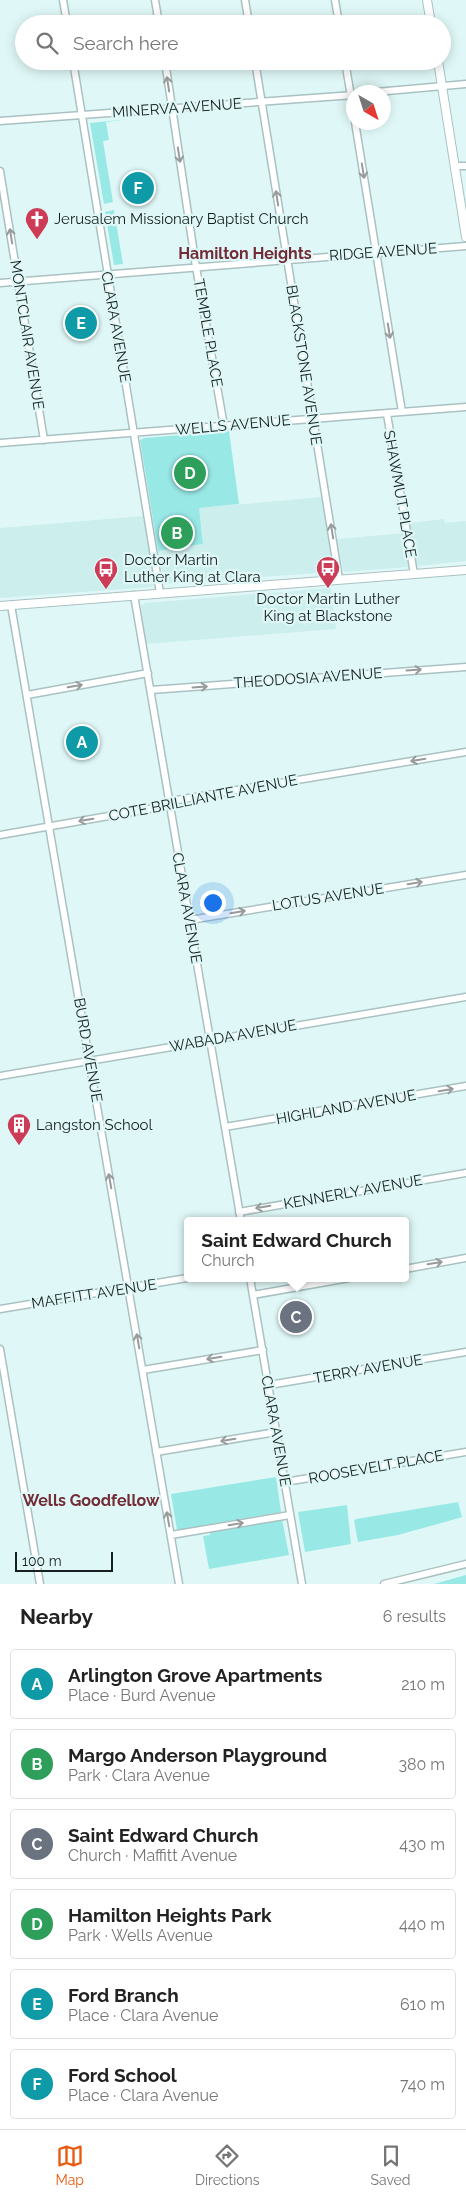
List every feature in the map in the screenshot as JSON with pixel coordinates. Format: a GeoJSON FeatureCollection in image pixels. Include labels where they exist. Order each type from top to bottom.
{"type":"FeatureCollection","features":[{"type":"Feature","properties":{"kind":"main road"},"geometry":{"type":"LineString","coordinates":[[427,0],[430,15]]}},
{"type":"Feature","properties":{"kind":"main road"},"geometry":{"type":"LineString","coordinates":[[439,70],[466,237]]}},
{"type":"Feature","properties":{"kind":"main road"},"geometry":{"type":"LineString","coordinates":[[0,606],[466,570]]}},
{"type":"Feature","properties":{"kind":"street"},"geometry":{"type":"LineString","coordinates":[[63,0],[66,15]]}},
{"type":"Feature","properties":{"kind":"street"},"geometry":{"type":"LineString","coordinates":[[155,0],[158,15]]}},
{"type":"Feature","properties":{"kind":"street"},"geometry":{"type":"LineString","coordinates":[[245,0],[248,15]]}},
{"type":"Feature","properties":{"kind":"street"},"geometry":{"type":"LineString","coordinates":[[335,0],[338,15]]}},
{"type":"Feature","properties":{"kind":"street","name":"CLARA AVENUE"},"geometry":{"type":"LineString","coordinates":[[74,70],[160,593]]}},
{"type":"Feature","properties":{"kind":"street","name":"TEMPLE PLACE"},"geometry":{"type":"LineString","coordinates":[[166,70],[196,267],[224,426]]}},
{"type":"Feature","properties":{"kind":"street","name":"BLACKSTONE AVENUE"},"geometry":{"type":"LineString","coordinates":[[257,70],[340,579]]}},
{"type":"Feature","properties":{"kind":"street"},"geometry":{"type":"LineString","coordinates":[[347,70],[350,85]]}},
{"type":"Feature","properties":{"kind":"street"},"geometry":{"type":"LineString","coordinates":[[391,91],[466,84]]}},
{"type":"Feature","properties":{"kind":"street","name":"MINERVA AVENUE"},"geometry":{"type":"LineString","coordinates":[[0,121],[346,95]]}},
{"type":"Feature","properties":{"kind":"street","name":"SHAWMUT PLACE"},"geometry":{"type":"LineString","coordinates":[[356,130],[402,412]]}},
{"type":"Feature","properties":{"kind":"street"},"geometry":{"type":"LineString","coordinates":[[455,166],[466,166]]}},
{"type":"Feature","properties":{"kind":"street","name":"MONTCLAIR AVENUE"},"geometry":{"type":"LineString","coordinates":[[0,171],[44,440]]}},
{"type":"Feature","properties":{"kind":"street","name":"RIDGE AVENUE"},"geometry":{"type":"LineString","coordinates":[[0,283],[106,273],[466,246]]}},
{"type":"Feature","properties":{"kind":"street","name":"WELLS AVENUE"},"geometry":{"type":"LineString","coordinates":[[0,443],[466,407]]}},
{"type":"Feature","properties":{"kind":"street","name":"SHAWMUT PLACE"},"geometry":{"type":"LineString","coordinates":[[387,414],[414,574]]}},
{"type":"Feature","properties":{"kind":"street","name":"CLARA AVENUE"},"geometry":{"type":"LineString","coordinates":[[134,595],[240,1217]]}},
{"type":"Feature","properties":{"kind":"street","name":"BURD AVENUE"},"geometry":{"type":"LineString","coordinates":[[11,605],[179,1584]]}},
{"type":"Feature","properties":{"kind":"street","name":"THEODOSIA AVENUE"},"geometry":{"type":"LineString","coordinates":[[151,690],[466,666]]}},
{"type":"Feature","properties":{"kind":"street"},"geometry":{"type":"LineString","coordinates":[[27,695],[148,673]]}},
{"type":"Feature","properties":{"kind":"street","name":"COTE BRILLIANTE AVENUE"},"geometry":{"type":"LineString","coordinates":[[0,835],[160,807],[177,800],[466,752]]}},
{"type":"Feature","properties":{"kind":"street","name":"LOTUS AVENUE"},"geometry":{"type":"LineString","coordinates":[[190,920],[466,875]]}},
{"type":"Feature","properties":{"kind":"street","name":"WABADA AVENUE"},"geometry":{"type":"LineString","coordinates":[[0,1076],[209,1039],[466,997]]}},
{"type":"Feature","properties":{"kind":"street","name":"HIGHLAND AVENUE"},"geometry":{"type":"LineString","coordinates":[[225,1127],[466,1086]]}},
{"type":"Feature","properties":{"kind":"street","name":"KENNERLY AVENUE"},"geometry":{"type":"LineString","coordinates":[[239,1212],[466,1173]]}},
{"type":"Feature","properties":{"kind":"street"},"geometry":{"type":"LineString","coordinates":[[409,1268],[466,1258]]}},
{"type":"Feature","properties":{"kind":"street","name":"MAFFITT AVENUE"},"geometry":{"type":"LineString","coordinates":[[0,1309],[184,1279]]}},
{"type":"Feature","properties":{"kind":"street","name":"CLARA AVENUE"},"geometry":{"type":"LineString","coordinates":[[251,1282],[302,1584]]}},
{"type":"Feature","properties":{"kind":"street"},"geometry":{"type":"LineString","coordinates":[[253,1294],[325,1282]]}},
{"type":"Feature","properties":{"kind":"street"},"geometry":{"type":"LineString","coordinates":[[0,1349],[40,1584]]}},
{"type":"Feature","properties":{"kind":"street"},"geometry":{"type":"LineString","coordinates":[[143,1370],[263,1350]]}},
{"type":"Feature","properties":{"kind":"street","name":"TERRY AVENUE"},"geometry":{"type":"LineString","coordinates":[[269,1385],[466,1352]]}},
{"type":"Feature","properties":{"kind":"street"},"geometry":{"type":"LineString","coordinates":[[156,1452],[276,1432]]}},
{"type":"Feature","properties":{"kind":"street","name":"ROOSEVELT PLACE"},"geometry":{"type":"LineString","coordinates":[[286,1482],[466,1452]]}},
{"type":"Feature","properties":{"kind":"street"},"geometry":{"type":"LineString","coordinates":[[171,1535],[290,1515]]}},
{"type":"Feature","properties":{"kind":"street"},"geometry":{"type":"LineString","coordinates":[[384,1584],[466,1564]]}},
{"type":"Feature","properties":{"kind":"shaded area"},"geometry":{"type":"Polygon","coordinates":[[[129,119],[106,122],[109,140],[103,141],[113,202],[104,204],[90,123],[129,119]]]}},
{"type":"Feature","properties":{"kind":"shaded area"},"geometry":{"type":"Polygon","coordinates":[[[114,210],[123,264],[114,265],[105,212],[114,210]]]}},
{"type":"Feature","properties":{"kind":"shaded area"},"geometry":{"type":"Polygon","coordinates":[[[229,431],[239,504],[199,508],[203,544],[158,551],[140,440],[144,438],[229,431]]]}},
{"type":"Feature","properties":{"kind":"shaded area"},"geometry":{"type":"Polygon","coordinates":[[[322,497],[333,572],[164,584],[158,551],[203,544],[199,508],[322,497]]]}},
{"type":"Feature","properties":{"kind":"shaded area"},"geometry":{"type":"Polygon","coordinates":[[[143,516],[154,585],[152,587],[0,598],[0,528],[143,516]]]}},
{"type":"Feature","properties":{"kind":"shaded area"},"geometry":{"type":"Polygon","coordinates":[[[444,519],[445,523],[466,521],[466,561],[418,566],[415,560],[409,523],[444,519]]]}},
{"type":"Feature","properties":{"kind":"shaded area"},"geometry":{"type":"Polygon","coordinates":[[[403,533],[408,567],[345,572],[343,570],[337,539],[403,533]]]}},
{"type":"Feature","properties":{"kind":"shaded area"},"geometry":{"type":"Polygon","coordinates":[[[331,588],[336,629],[146,644],[141,606],[145,603],[331,588]]]}},
{"type":"Feature","properties":{"kind":"shaded area"},"geometry":{"type":"Polygon","coordinates":[[[276,1477],[281,1512],[177,1530],[171,1494],[276,1477]]]}},
{"type":"Feature","properties":{"kind":"shaded area"},"geometry":{"type":"Polygon","coordinates":[[[458,1502],[462,1517],[398,1535],[358,1542],[354,1521],[356,1519],[458,1502]]]}},
{"type":"Feature","properties":{"kind":"shaded area"},"geometry":{"type":"Polygon","coordinates":[[[347,1505],[351,1544],[305,1552],[298,1512],[347,1505]]]}},
{"type":"Feature","properties":{"kind":"shaded area"},"geometry":{"type":"Polygon","coordinates":[[[282,1519],[289,1555],[209,1569],[203,1536],[210,1535],[210,1532],[282,1519]]]}},
{"type":"Feature","properties":{"kind":"shaded area"},"geometry":{"type":"Polygon","coordinates":[[[466,1575],[466,1584],[434,1584],[466,1575]]]}},
{"type":"Feature","properties":{"kind":"place","name":"Ford School"},"geometry":{"type":"Point","coordinates":[138,188]}},
{"type":"Feature","properties":{"kind":"place","name":"Jerusalem Missionary Baptist Church"},"geometry":{"type":"Point","coordinates":[37,240]}},
{"type":"Feature","properties":{"kind":"place","name":"Ford Branch"},"geometry":{"type":"Point","coordinates":[81,323]}},
{"type":"Feature","properties":{"kind":"place","name":"Hamilton Heights Park"},"geometry":{"type":"Point","coordinates":[190,473]}},
{"type":"Feature","properties":{"kind":"place","name":"Margo Anderson Playground"},"geometry":{"type":"Point","coordinates":[177,533]}},
{"type":"Feature","properties":{"kind":"place","name":"Doctor Martin Luther King at Blackstone"},"geometry":{"type":"Point","coordinates":[328,589]}},
{"type":"Feature","properties":{"kind":"place","name":"Doctor Martin Luther King at Clara"},"geometry":{"type":"Point","coordinates":[106,590]}},
{"type":"Feature","properties":{"kind":"place","name":"Arlington Grove Apartments"},"geometry":{"type":"Point","coordinates":[82,742]}},
{"type":"Feature","properties":{"kind":"place","name":"Langston School"},"geometry":{"type":"Point","coordinates":[19,1146]}},
{"type":"Feature","properties":{"kind":"place","name":"Saint Edward Church"},"geometry":{"type":"Point","coordinates":[296,1317]}},
{"type":"Feature","properties":{"kind":"district","name":"Hamilton Heights"},"geometry":{"type":"Point","coordinates":[245,253]}},
{"type":"Feature","properties":{"kind":"district","name":"Wells Goodfellow"},"geometry":{"type":"Point","coordinates":[91,1500]}}]}
